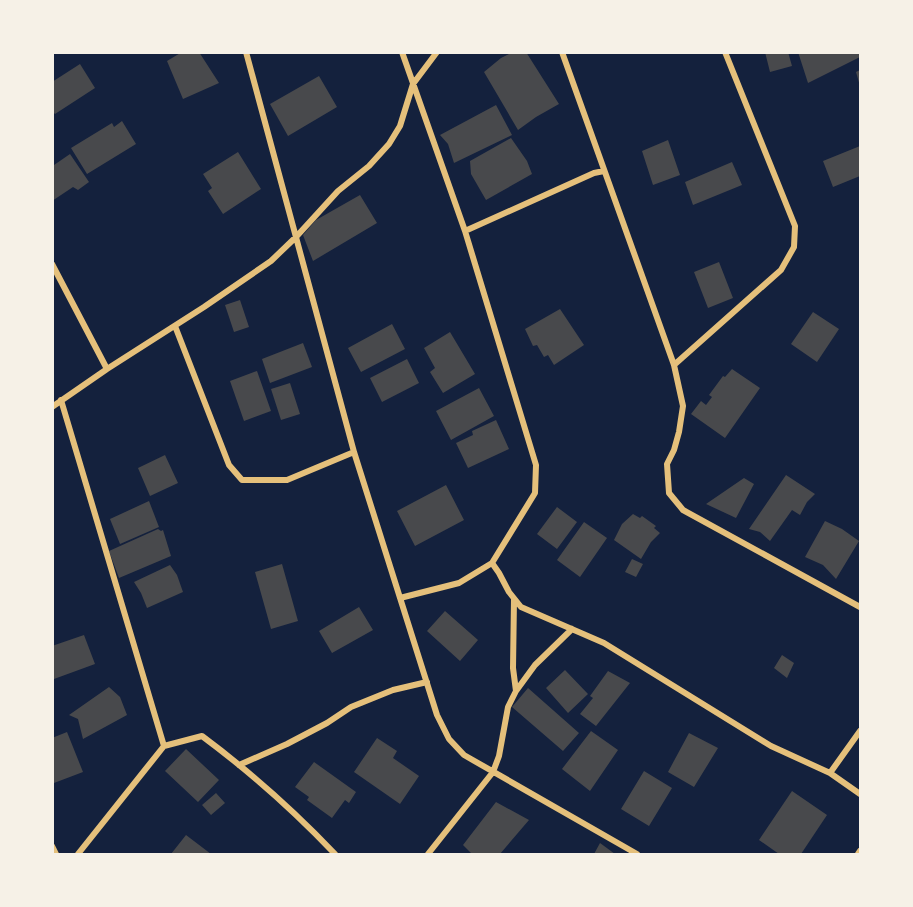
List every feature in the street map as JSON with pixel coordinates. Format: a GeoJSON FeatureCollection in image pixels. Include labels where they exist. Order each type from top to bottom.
{"type":"FeatureCollection","features":[{"type":"Feature","properties":{"kind":"street"},"geometry":{"type":"LineString","coordinates":[[246,52],[354,452],[437,715],[449,739],[464,755],[638,855]]}},
{"type":"Feature","properties":{"kind":"street"},"geometry":{"type":"LineString","coordinates":[[400,598],[459,583],[492,563],[535,493],[536,465],[465,231],[402,52]]}},
{"type":"Feature","properties":{"kind":"street"},"geometry":{"type":"LineString","coordinates":[[52,407],[271,261],[297,237],[338,191],[369,166],[390,144],[400,126],[413,84],[437,52]]}},
{"type":"Feature","properties":{"kind":"street"},"geometry":{"type":"LineString","coordinates":[[562,52],[674,365],[683,406],[679,432],[667,464],[669,493],[683,510],[861,607]]}},
{"type":"Feature","properties":{"kind":"street"},"geometry":{"type":"LineString","coordinates":[[674,365],[780,270],[794,247],[795,226],[725,52]]}},
{"type":"Feature","properties":{"kind":"street"},"geometry":{"type":"LineString","coordinates":[[465,231],[594,173],[604,171]]}},
{"type":"Feature","properties":{"kind":"street"},"geometry":{"type":"LineString","coordinates":[[52,264],[107,369]]}},
{"type":"Feature","properties":{"kind":"street"},"geometry":{"type":"LineString","coordinates":[[175,326],[229,465],[242,480],[287,480],[354,452]]}},
{"type":"Feature","properties":{"kind":"street"},"geometry":{"type":"LineString","coordinates":[[61,400],[164,746]]}},
{"type":"Feature","properties":{"kind":"street"},"geometry":{"type":"LineString","coordinates":[[492,563],[521,607],[604,644],[771,746],[830,773],[861,794]]}},
{"type":"Feature","properties":{"kind":"street"},"geometry":{"type":"LineString","coordinates":[[514,598],[513,668],[516,691]]}},
{"type":"Feature","properties":{"kind":"street"},"geometry":{"type":"LineString","coordinates":[[428,855],[493,772],[500,756],[508,707],[516,691],[535,665],[572,629]]}},
{"type":"Feature","properties":{"kind":"street"},"geometry":{"type":"LineString","coordinates":[[239,765],[287,744],[327,723],[351,707],[393,690],[427,682]]}},
{"type":"Feature","properties":{"kind":"street"},"geometry":{"type":"LineString","coordinates":[[830,773],[861,731]]}},
{"type":"Feature","properties":{"kind":"street"},"geometry":{"type":"LineString","coordinates":[[78,855],[164,746],[202,736],[239,765],[309,827],[335,855]]}},
{"type":"Feature","properties":{"kind":"street"},"geometry":{"type":"LineString","coordinates":[[52,846],[56,855]]}},
{"type":"Feature","properties":{"kind":"building"},"geometry":{"type":"Polygon","coordinates":[[[182,52],[199,52],[219,83],[183,99],[167,61],[182,52]]]}},
{"type":"Feature","properties":{"kind":"building"},"geometry":{"type":"Polygon","coordinates":[[[513,52],[526,52],[559,104],[518,130],[484,72],[501,58],[513,52]]]}},
{"type":"Feature","properties":{"kind":"building"},"geometry":{"type":"Polygon","coordinates":[[[765,52],[788,52],[792,66],[770,72],[765,52]]]}},
{"type":"Feature","properties":{"kind":"building"},"geometry":{"type":"Polygon","coordinates":[[[798,52],[860,52],[860,57],[808,83],[798,52]]]}},
{"type":"Feature","properties":{"kind":"building"},"geometry":{"type":"Polygon","coordinates":[[[80,64],[95,88],[55,114],[52,111],[52,82],[80,64]]]}},
{"type":"Feature","properties":{"kind":"building"},"geometry":{"type":"Polygon","coordinates":[[[860,70],[860,86],[856,72],[860,70]]]}},
{"type":"Feature","properties":{"kind":"building"},"geometry":{"type":"Polygon","coordinates":[[[319,76],[337,107],[288,136],[270,104],[319,76]]]}},
{"type":"Feature","properties":{"kind":"building"},"geometry":{"type":"Polygon","coordinates":[[[496,105],[512,135],[454,163],[448,144],[440,135],[496,105]]]}},
{"type":"Feature","properties":{"kind":"building"},"geometry":{"type":"Polygon","coordinates":[[[122,121],[136,144],[87,174],[71,148],[112,123],[114,127],[122,121]]]}},
{"type":"Feature","properties":{"kind":"building"},"geometry":{"type":"Polygon","coordinates":[[[511,138],[527,161],[532,174],[486,200],[471,174],[470,161],[511,138]]]}},
{"type":"Feature","properties":{"kind":"building"},"geometry":{"type":"Polygon","coordinates":[[[668,140],[680,175],[653,185],[642,151],[668,140]]]}},
{"type":"Feature","properties":{"kind":"building"},"geometry":{"type":"Polygon","coordinates":[[[860,146],[860,176],[833,187],[823,161],[860,146]]]}},
{"type":"Feature","properties":{"kind":"building"},"geometry":{"type":"Polygon","coordinates":[[[238,152],[261,189],[223,214],[208,191],[212,188],[203,174],[238,152]]]}},
{"type":"Feature","properties":{"kind":"building"},"geometry":{"type":"Polygon","coordinates":[[[70,154],[89,182],[78,190],[73,187],[52,201],[52,163],[54,165],[70,154]]]}},
{"type":"Feature","properties":{"kind":"building"},"geometry":{"type":"Polygon","coordinates":[[[732,162],[742,185],[693,205],[685,182],[732,162]]]}},
{"type":"Feature","properties":{"kind":"building"},"geometry":{"type":"Polygon","coordinates":[[[360,195],[377,223],[313,261],[303,235],[316,220],[360,195]]]}},
{"type":"Feature","properties":{"kind":"building"},"geometry":{"type":"Polygon","coordinates":[[[719,262],[733,298],[708,308],[694,272],[719,262]]]}},
{"type":"Feature","properties":{"kind":"building"},"geometry":{"type":"Polygon","coordinates":[[[240,300],[249,327],[234,332],[225,305],[240,300]]]}},
{"type":"Feature","properties":{"kind":"building"},"geometry":{"type":"Polygon","coordinates":[[[560,309],[584,345],[554,365],[548,355],[544,357],[537,345],[533,346],[525,329],[560,309]]]}},
{"type":"Feature","properties":{"kind":"building"},"geometry":{"type":"Polygon","coordinates":[[[813,312],[839,329],[817,362],[791,344],[813,312]]]}},
{"type":"Feature","properties":{"kind":"building"},"geometry":{"type":"Polygon","coordinates":[[[392,324],[405,349],[361,372],[348,348],[392,324]]]}},
{"type":"Feature","properties":{"kind":"building"},"geometry":{"type":"Polygon","coordinates":[[[450,332],[475,374],[443,393],[430,372],[435,368],[424,348],[450,332]]]}},
{"type":"Feature","properties":{"kind":"building"},"geometry":{"type":"Polygon","coordinates":[[[303,343],[312,367],[270,383],[262,359],[303,343]]]}},
{"type":"Feature","properties":{"kind":"building"},"geometry":{"type":"Polygon","coordinates":[[[407,359],[419,383],[382,402],[370,378],[407,359]]]}},
{"type":"Feature","properties":{"kind":"building"},"geometry":{"type":"Polygon","coordinates":[[[732,369],[760,388],[725,438],[691,414],[701,401],[706,405],[712,397],[709,395],[723,376],[725,377],[732,369]]]}},
{"type":"Feature","properties":{"kind":"building"},"geometry":{"type":"Polygon","coordinates":[[[257,371],[271,411],[244,421],[230,381],[257,371]]]}},
{"type":"Feature","properties":{"kind":"building"},"geometry":{"type":"Polygon","coordinates":[[[290,383],[300,414],[281,420],[271,389],[290,383]]]}},
{"type":"Feature","properties":{"kind":"building"},"geometry":{"type":"Polygon","coordinates":[[[479,388],[494,416],[451,440],[436,411],[479,388]]]}},
{"type":"Feature","properties":{"kind":"building"},"geometry":{"type":"Polygon","coordinates":[[[496,420],[509,449],[468,468],[456,443],[473,435],[472,431],[496,420]]]}},
{"type":"Feature","properties":{"kind":"building"},"geometry":{"type":"Polygon","coordinates":[[[165,455],[178,483],[150,496],[138,468],[165,455]]]}},
{"type":"Feature","properties":{"kind":"building"},"geometry":{"type":"Polygon","coordinates":[[[786,475],[815,494],[807,502],[800,515],[792,510],[770,541],[760,532],[749,529],[786,475]]]}},
{"type":"Feature","properties":{"kind":"building"},"geometry":{"type":"Polygon","coordinates":[[[744,478],[754,484],[736,518],[706,504],[744,478]]]}},
{"type":"Feature","properties":{"kind":"building"},"geometry":{"type":"Polygon","coordinates":[[[446,485],[464,520],[415,546],[397,511],[446,485]]]}},
{"type":"Feature","properties":{"kind":"building"},"geometry":{"type":"Polygon","coordinates":[[[149,501],[159,527],[120,544],[110,519],[149,501]]]}},
{"type":"Feature","properties":{"kind":"building"},"geometry":{"type":"Polygon","coordinates":[[[557,507],[577,522],[557,549],[537,534],[557,507]]]}},
{"type":"Feature","properties":{"kind":"building"},"geometry":{"type":"Polygon","coordinates":[[[633,514],[640,518],[642,516],[656,526],[654,528],[660,533],[651,542],[641,559],[614,540],[622,524],[633,514]]]}},
{"type":"Feature","properties":{"kind":"building"},"geometry":{"type":"Polygon","coordinates":[[[825,521],[859,541],[836,579],[823,565],[805,557],[825,521]]]}},
{"type":"Feature","properties":{"kind":"building"},"geometry":{"type":"Polygon","coordinates":[[[584,522],[607,538],[580,577],[557,560],[584,522]]]}},
{"type":"Feature","properties":{"kind":"building"},"geometry":{"type":"Polygon","coordinates":[[[158,529],[163,530],[171,556],[119,578],[109,551],[158,529]]]}},
{"type":"Feature","properties":{"kind":"building"},"geometry":{"type":"Polygon","coordinates":[[[632,559],[643,564],[636,577],[625,572],[632,559]]]}},
{"type":"Feature","properties":{"kind":"building"},"geometry":{"type":"Polygon","coordinates":[[[282,564],[298,621],[271,629],[255,572],[282,564]]]}},
{"type":"Feature","properties":{"kind":"building"},"geometry":{"type":"Polygon","coordinates":[[[170,565],[177,575],[183,592],[147,608],[134,582],[170,565]]]}},
{"type":"Feature","properties":{"kind":"building"},"geometry":{"type":"Polygon","coordinates":[[[359,607],[373,630],[332,653],[319,631],[359,607]]]}},
{"type":"Feature","properties":{"kind":"building"},"geometry":{"type":"Polygon","coordinates":[[[445,611],[478,640],[460,661],[427,631],[445,611]]]}},
{"type":"Feature","properties":{"kind":"building"},"geometry":{"type":"Polygon","coordinates":[[[84,635],[95,664],[54,679],[52,646],[84,635]]]}},
{"type":"Feature","properties":{"kind":"building"},"geometry":{"type":"Polygon","coordinates":[[[782,655],[794,663],[787,678],[774,668],[782,655]]]}},
{"type":"Feature","properties":{"kind":"building"},"geometry":{"type":"Polygon","coordinates":[[[565,670],[588,694],[568,713],[546,688],[565,670]]]}},
{"type":"Feature","properties":{"kind":"building"},"geometry":{"type":"Polygon","coordinates":[[[608,671],[630,683],[596,726],[580,714],[593,698],[590,696],[608,671]]]}},
{"type":"Feature","properties":{"kind":"building"},"geometry":{"type":"Polygon","coordinates":[[[109,687],[120,697],[127,715],[83,739],[78,719],[69,715],[109,687]]]}},
{"type":"Feature","properties":{"kind":"building"},"geometry":{"type":"Polygon","coordinates":[[[528,688],[579,733],[563,751],[512,707],[528,688]]]}},
{"type":"Feature","properties":{"kind":"building"},"geometry":{"type":"Polygon","coordinates":[[[591,731],[618,750],[590,791],[562,769],[591,731]]]}},
{"type":"Feature","properties":{"kind":"building"},"geometry":{"type":"Polygon","coordinates":[[[67,732],[83,772],[54,783],[52,780],[52,738],[67,732]]]}},
{"type":"Feature","properties":{"kind":"building"},"geometry":{"type":"Polygon","coordinates":[[[689,733],[718,748],[694,787],[668,772],[689,733]]]}},
{"type":"Feature","properties":{"kind":"building"},"geometry":{"type":"Polygon","coordinates":[[[377,738],[397,751],[393,758],[419,776],[400,804],[354,772],[377,738]]]}},
{"type":"Feature","properties":{"kind":"building"},"geometry":{"type":"Polygon","coordinates":[[[186,749],[219,780],[198,802],[165,771],[186,749]]]}},
{"type":"Feature","properties":{"kind":"building"},"geometry":{"type":"Polygon","coordinates":[[[314,762],[356,792],[349,803],[345,800],[332,818],[307,800],[309,797],[295,787],[314,762]]]}},
{"type":"Feature","properties":{"kind":"building"},"geometry":{"type":"Polygon","coordinates":[[[644,771],[672,788],[649,826],[621,809],[644,771]]]}},
{"type":"Feature","properties":{"kind":"building"},"geometry":{"type":"Polygon","coordinates":[[[792,791],[827,815],[801,854],[779,854],[759,840],[792,791]]]}},
{"type":"Feature","properties":{"kind":"building"},"geometry":{"type":"Polygon","coordinates":[[[216,793],[225,803],[211,815],[202,805],[216,793]]]}},
{"type":"Feature","properties":{"kind":"building"},"geometry":{"type":"Polygon","coordinates":[[[496,802],[529,820],[500,854],[472,854],[463,845],[496,802]]]}},
{"type":"Feature","properties":{"kind":"building"},"geometry":{"type":"Polygon","coordinates":[[[186,835],[211,854],[171,854],[186,835]]]}},
{"type":"Feature","properties":{"kind":"building"},"geometry":{"type":"Polygon","coordinates":[[[600,843],[615,854],[594,854],[600,843]]]}}]}
